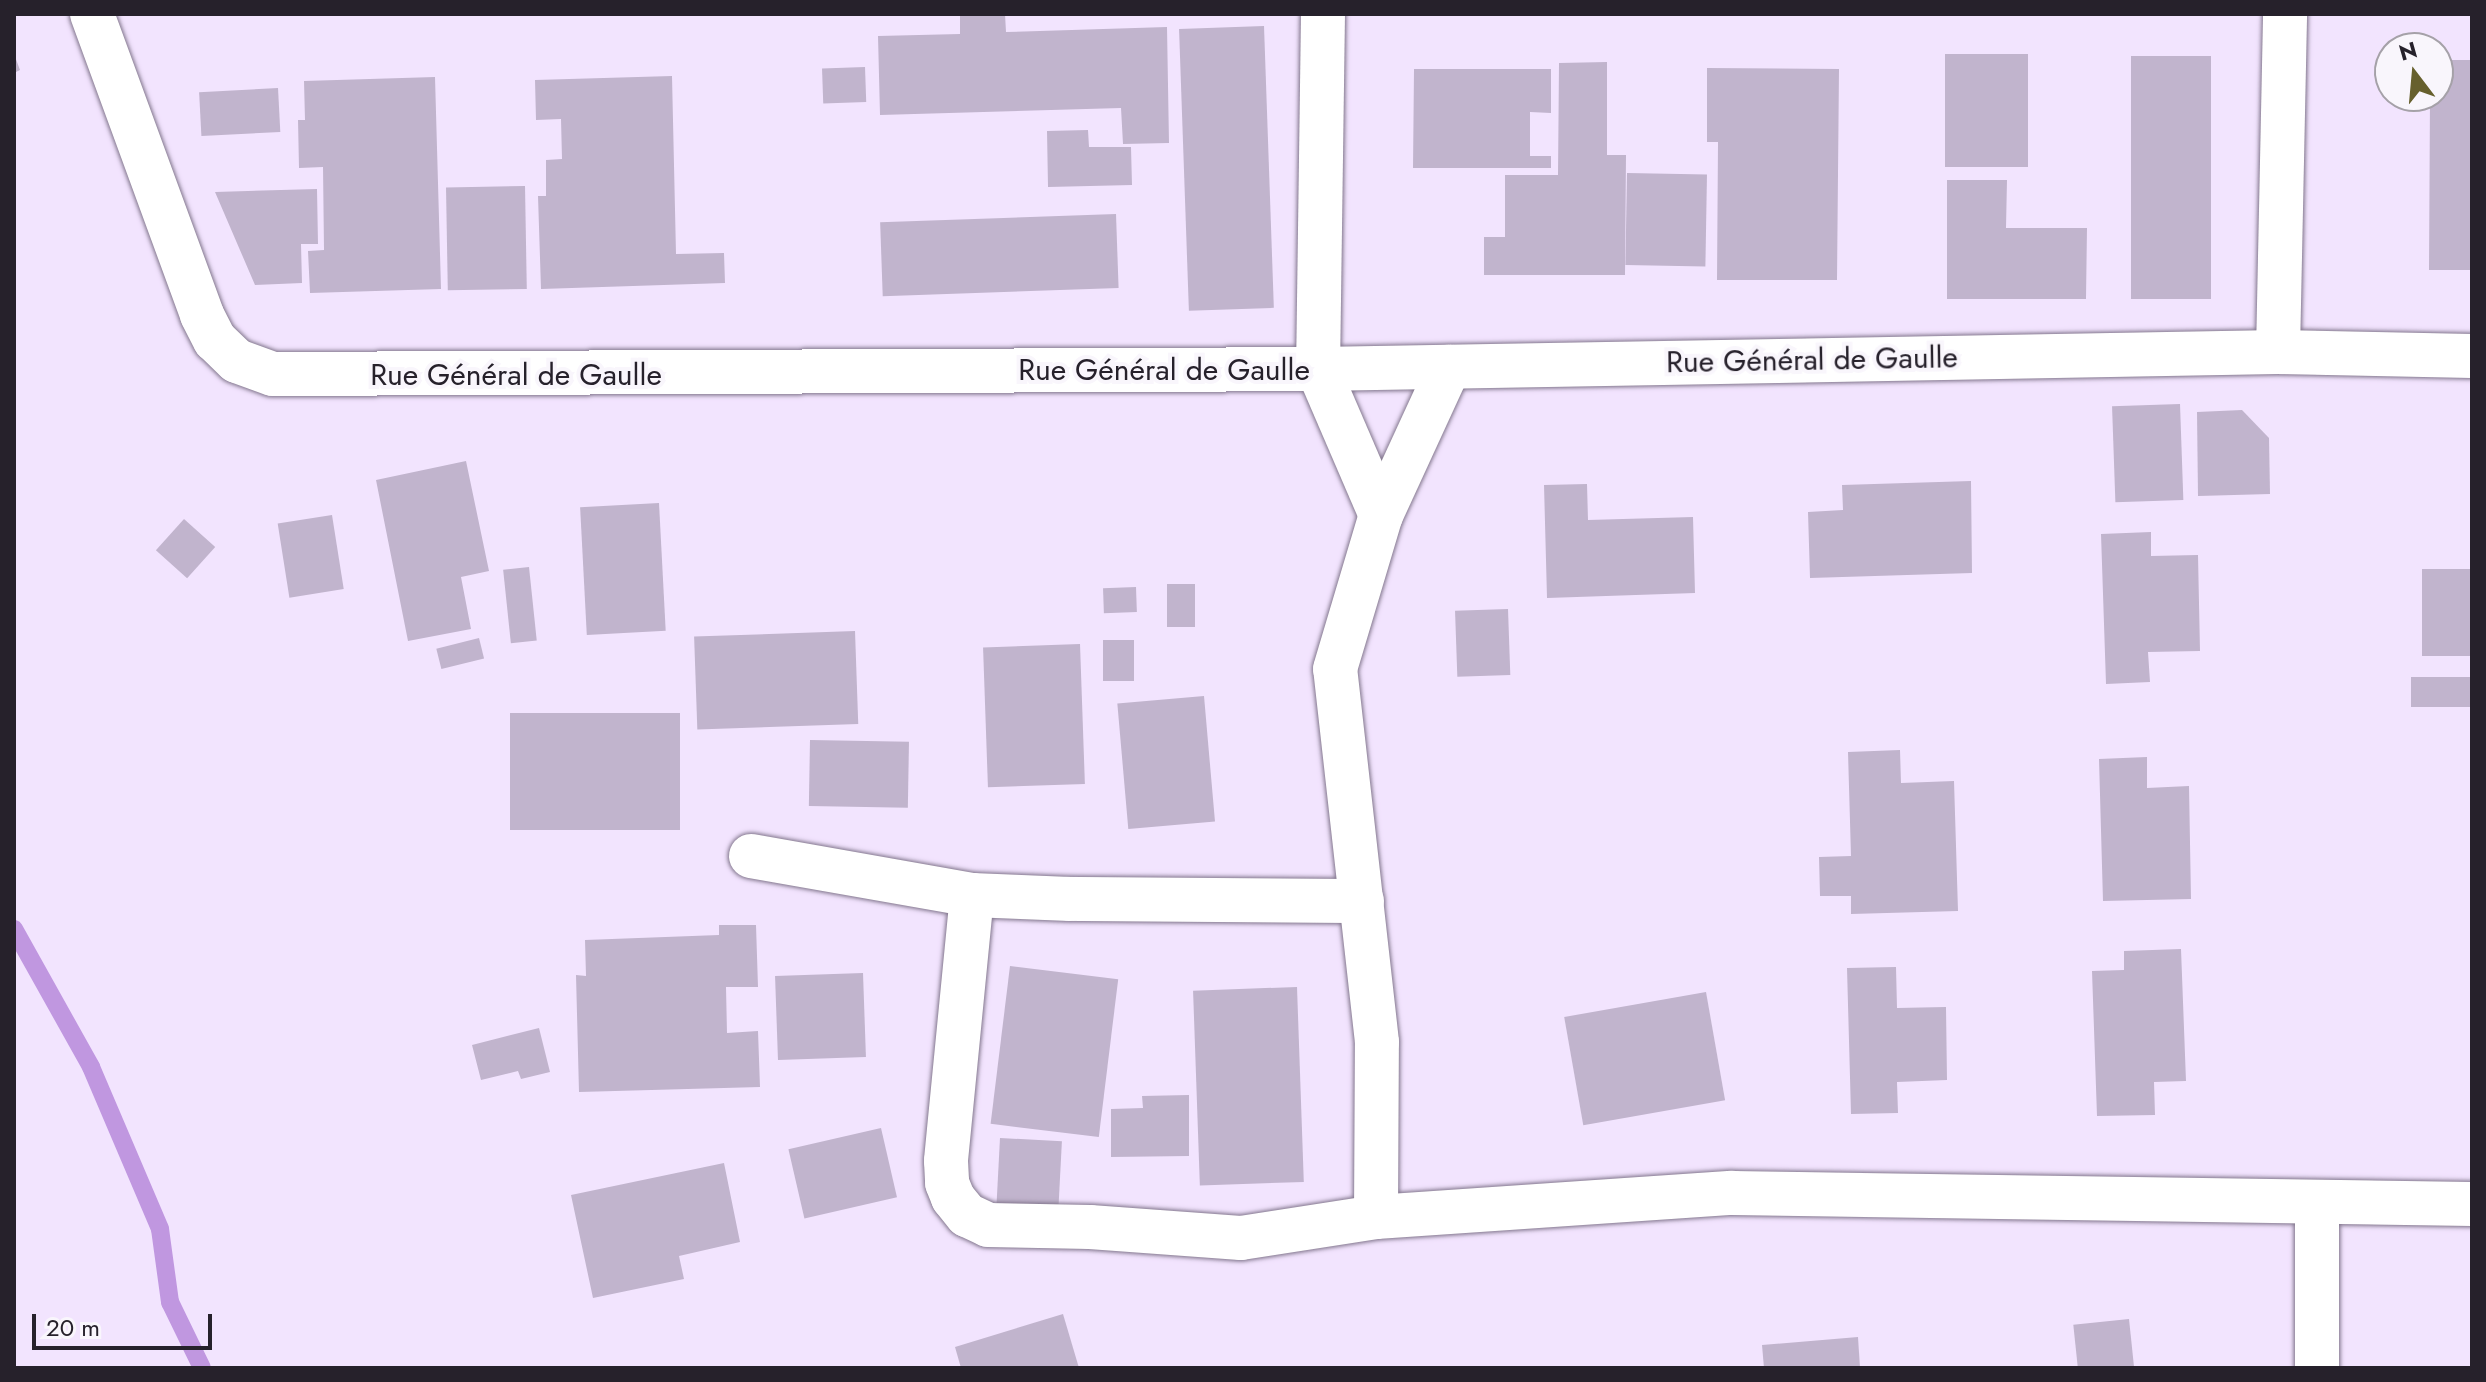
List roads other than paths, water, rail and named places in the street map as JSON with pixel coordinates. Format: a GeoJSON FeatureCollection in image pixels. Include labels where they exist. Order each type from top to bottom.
{"type":"FeatureCollection","features":[{"type":"Feature","properties":{"kind":"street","name":"Rue Général de Gaulle"},"geometry":{"type":"LineString","coordinates":[[92,14],[202,315],[215,340],[237,361],[273,374],[1318,369],[2278,352],[2472,356]]}},
{"type":"Feature","properties":{"kind":"street"},"geometry":{"type":"LineString","coordinates":[[1323,14],[1318,369],[1381,515]]}},
{"type":"Feature","properties":{"kind":"street"},"geometry":{"type":"LineString","coordinates":[[2278,352],[2285,14]]}},
{"type":"Feature","properties":{"kind":"street"},"geometry":{"type":"LineString","coordinates":[[1376,1217],[1377,1042],[1335,669],[1381,515],[1449,367]]}},
{"type":"Feature","properties":{"kind":"street"},"geometry":{"type":"LineString","coordinates":[[751,856],[972,895],[1070,899],[1362,901]]}},
{"type":"Feature","properties":{"kind":"street"},"geometry":{"type":"LineString","coordinates":[[972,895],[946,1161],[947,1183],[967,1215],[988,1225],[1090,1227],[1241,1238],[1376,1217],[1732,1193],[2472,1204]]}},
{"type":"Feature","properties":{"kind":"street"},"geometry":{"type":"LineString","coordinates":[[2317,1202],[2317,1368]]}},
{"type":"Feature","properties":{"kind":"waterway"},"geometry":{"type":"LineString","coordinates":[[14,929],[91,1067],[160,1229],[170,1302],[202,1368]]}}]}
